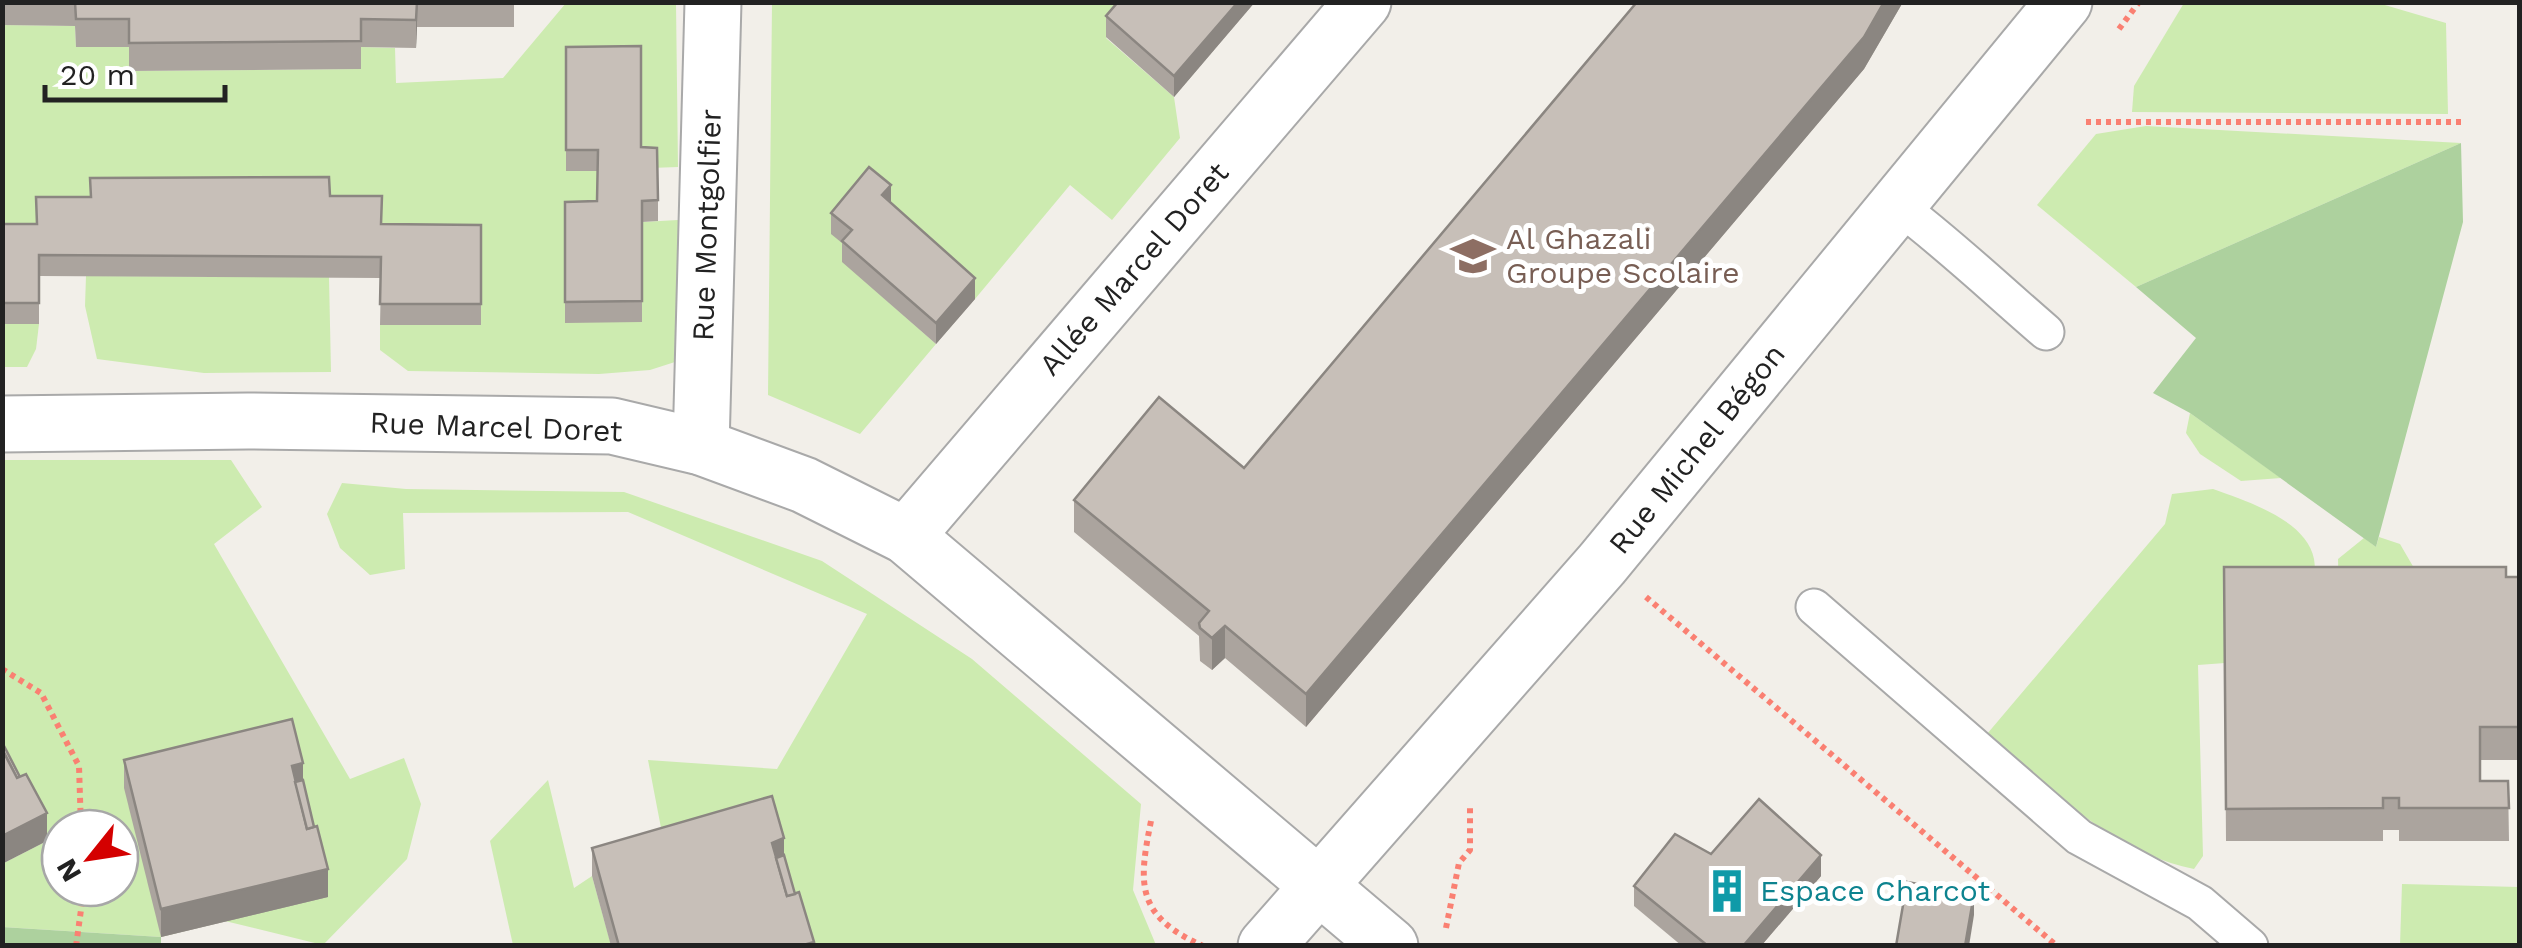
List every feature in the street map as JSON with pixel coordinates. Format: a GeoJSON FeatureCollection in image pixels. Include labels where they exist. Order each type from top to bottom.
{"type":"FeatureCollection","features":[{"type":"Feature","properties":{"kind":"street","name":"Rue Montgolfier"},"geometry":{"type":"LineString","coordinates":[[701,447],[713,2]]}},
{"type":"Feature","properties":{"kind":"street","name":"Allée Marcel Doret"},"geometry":{"type":"LineString","coordinates":[[906,536],[1363,2]]}},
{"type":"Feature","properties":{"kind":"street","name":"Rue Michel Bégon"},"geometry":{"type":"LineString","coordinates":[[1266,946],[1602,564],[2064,2]]}},
{"type":"Feature","properties":{"kind":"street","name":"Rue Marcel Doret"},"geometry":{"type":"LineString","coordinates":[[2,424],[248,421],[612,426],[701,447],[804,484],[906,536],[1390,946]]}},
{"type":"Feature","properties":{"kind":"lane"},"geometry":{"type":"LineString","coordinates":[[1897,205],[1945,241],[1967,265],[2046,332]]}},
{"type":"Feature","properties":{"kind":"lane"},"geometry":{"type":"LineString","coordinates":[[1814,607],[2079,837],[2200,903],[2250,946]]}},
{"type":"Feature","properties":{"kind":"path"},"geometry":{"type":"LineString","coordinates":[[2086,122],[2464,122]]}},
{"type":"Feature","properties":{"kind":"path"},"geometry":{"type":"LineString","coordinates":[[1644,596],[2057,946]]}},
{"type":"Feature","properties":{"kind":"path"},"geometry":{"type":"LineString","coordinates":[[2,668],[41,693],[79,766],[80,808]]}},
{"type":"Feature","properties":{"kind":"path"},"geometry":{"type":"LineString","coordinates":[[1153,808],[1142,864],[1144,896],[1174,933],[1202,946]]}},
{"type":"Feature","properties":{"kind":"path"},"geometry":{"type":"LineString","coordinates":[[76,946],[81,908]]}},
{"type":"Feature","properties":{"kind":"green space"},"geometry":{"type":"Polygon","coordinates":[[[566,3],[676,3],[678,167],[566,171],[598,171],[597,222],[565,223],[565,322],[642,222],[678,220],[678,361],[650,370],[599,374],[408,371],[380,350],[380,325],[481,246],[37,218],[37,245],[3,245],[3,25],[75,26],[76,47],[129,47],[129,71],[361,69],[361,47],[395,48],[396,83],[503,78],[566,3]]]}},
{"type":"Feature","properties":{"kind":"green space"},"geometry":{"type":"Polygon","coordinates":[[[772,3],[1135,3],[1106,38],[1174,97],[1180,138],[1112,220],[1070,185],[975,299],[882,216],[843,262],[936,344],[860,434],[768,395],[772,3]]]}},
{"type":"Feature","properties":{"kind":"green space"},"geometry":{"type":"Polygon","coordinates":[[[2184,3],[2378,3],[2446,23],[2448,114],[2132,112],[2134,86],[2184,3]]]}},
{"type":"Feature","properties":{"kind":"green space"},"geometry":{"type":"Polygon","coordinates":[[[2146,126],[2461,143],[2136,287],[2037,205],[2096,134],[2146,126]]]}},
{"type":"Feature","properties":{"kind":"green space"},"geometry":{"type":"Polygon","coordinates":[[[2461,143],[2463,222],[2376,547],[2190,413],[2153,393],[2196,338],[2136,287],[2461,143]]]}},
{"type":"Feature","properties":{"kind":"green space"},"geometry":{"type":"Polygon","coordinates":[[[86,276],[329,277],[331,372],[204,373],[97,359],[85,306],[86,276]]]}},
{"type":"Feature","properties":{"kind":"green space"},"geometry":{"type":"Polygon","coordinates":[[[3,324],[39,324],[36,349],[27,367],[3,367],[3,324]]]}},
{"type":"Feature","properties":{"kind":"green space"},"geometry":{"type":"Polygon","coordinates":[[[2190,413],[2281,478],[2241,481],[2200,454],[2186,433],[2190,413]]]}},
{"type":"Feature","properties":{"kind":"green space"},"geometry":{"type":"Polygon","coordinates":[[[3,460],[231,460],[262,507],[214,544],[350,779],[404,758],[421,804],[407,859],[323,945],[225,921],[161,937],[3,927],[2,864],[40,845],[40,908],[140,908],[140,808],[40,808],[40,827],[3,754],[3,460]]]}},
{"type":"Feature","properties":{"kind":"green space"},"geometry":{"type":"Polygon","coordinates":[[[342,483],[406,489],[624,492],[822,561],[972,659],[1141,804],[1133,890],[1156,945],[807,945],[666,854],[648,760],[777,769],[867,614],[628,512],[403,513],[405,569],[370,575],[340,548],[327,514],[342,483]]]}},
{"type":"Feature","properties":{"kind":"green space"},"geometry":{"type":"Polygon","coordinates":[[[2213,489],[2273,514],[2300,533],[2314,559],[2315,599],[2225,663],[2198,665],[2203,856],[2194,869],[2135,848],[2108,833],[2058,796],[1987,734],[2165,524],[2172,494],[2213,489]]]}},
{"type":"Feature","properties":{"kind":"green space"},"geometry":{"type":"Polygon","coordinates":[[[2379,537],[2400,544],[2432,599],[2339,600],[2338,559],[2364,538],[2376,547],[2379,537]]]}},
{"type":"Feature","properties":{"kind":"green space"},"geometry":{"type":"Polygon","coordinates":[[[548,780],[574,888],[592,876],[611,945],[513,945],[490,841],[548,780]]]}},
{"type":"Feature","properties":{"kind":"green space"},"geometry":{"type":"Polygon","coordinates":[[[2402,884],[2519,887],[2519,945],[2400,945],[2402,884]]]}},
{"type":"Feature","properties":{"kind":"green space"},"geometry":{"type":"Polygon","coordinates":[[[2,927],[161,937],[161,945],[3,945],[2,927]]]}},
{"type":"Feature","properties":{"kind":"building"},"geometry":{"type":"Polygon","coordinates":[[[75,2],[417,2],[416,20],[361,19],[361,41],[129,43],[129,19],[76,19],[75,2]]]}},
{"type":"Feature","properties":{"kind":"building"},"geometry":{"type":"Polygon","coordinates":[[[1118,2],[1238,2],[1174,76],[1106,16],[1118,2]]]}},
{"type":"Feature","properties":{"kind":"building"},"geometry":{"type":"Polygon","coordinates":[[[1637,2],[1884,2],[1864,37],[1306,694],[1225,626],[1212,638],[1200,628],[1199,623],[1209,611],[1074,500],[1159,397],[1244,468],[1637,2]]]}},
{"type":"Feature","properties":{"kind":"building"},"geometry":{"type":"Polygon","coordinates":[[[641,46],[641,147],[657,148],[658,200],[642,201],[642,301],[565,302],[565,202],[597,201],[598,150],[566,150],[566,47],[641,46]]]}},
{"type":"Feature","properties":{"kind":"building"},"geometry":{"type":"Polygon","coordinates":[[[869,167],[891,185],[882,195],[975,278],[936,323],[842,241],[852,230],[831,213],[869,167]]]}},
{"type":"Feature","properties":{"kind":"building"},"geometry":{"type":"Polygon","coordinates":[[[329,177],[330,196],[382,196],[381,224],[481,225],[481,304],[380,304],[381,257],[39,255],[39,303],[2,303],[2,224],[37,224],[36,197],[91,197],[90,178],[329,177]]]}},
{"type":"Feature","properties":{"kind":"building"},"geometry":{"type":"Polygon","coordinates":[[[2224,567],[2506,567],[2506,577],[2520,577],[2520,727],[2480,727],[2480,781],[2508,781],[2509,808],[2399,808],[2399,798],[2383,798],[2383,808],[2226,809],[2224,567]]]}},
{"type":"Feature","properties":{"kind":"building"},"geometry":{"type":"Polygon","coordinates":[[[292,719],[303,763],[292,766],[307,829],[317,826],[328,869],[161,909],[140,824],[140,808],[136,808],[124,760],[292,719]]]}},
{"type":"Feature","properties":{"kind":"building"},"geometry":{"type":"Polygon","coordinates":[[[2,742],[20,777],[17,778],[2,749],[2,742]]]}},
{"type":"Feature","properties":{"kind":"building"},"geometry":{"type":"Polygon","coordinates":[[[2,749],[17,778],[26,774],[44,808],[40,808],[40,817],[2,836],[2,749]]]}},
{"type":"Feature","properties":{"kind":"building"},"geometry":{"type":"Polygon","coordinates":[[[303,780],[314,827],[307,829],[295,782],[303,780]]]}},
{"type":"Feature","properties":{"kind":"building"},"geometry":{"type":"Polygon","coordinates":[[[772,796],[784,838],[772,843],[787,896],[799,892],[814,942],[800,946],[619,946],[592,848],[772,796]]]}},
{"type":"Feature","properties":{"kind":"building","name":"Espace Charcot"},"geometry":{"type":"Polygon","coordinates":[[[1759,799],[1821,855],[1743,946],[1708,946],[1634,886],[1675,834],[1711,854],[1759,799]]]}},
{"type":"Feature","properties":{"kind":"building"},"geometry":{"type":"Polygon","coordinates":[[[784,855],[795,894],[787,896],[776,858],[784,855]]]}},
{"type":"Feature","properties":{"kind":"building"},"geometry":{"type":"Polygon","coordinates":[[[1907,882],[1974,894],[1965,946],[1896,946],[1907,882]]]}},
{"type":"Feature","properties":{"kind":"place","name":"Al Ghazali Groupe Scolaire"},"geometry":{"type":"Point","coordinates":[1473,256]}},
{"type":"Feature","properties":{"kind":"place","name":"Espace Charcot"},"geometry":{"type":"Point","coordinates":[1727,891]}}]}
